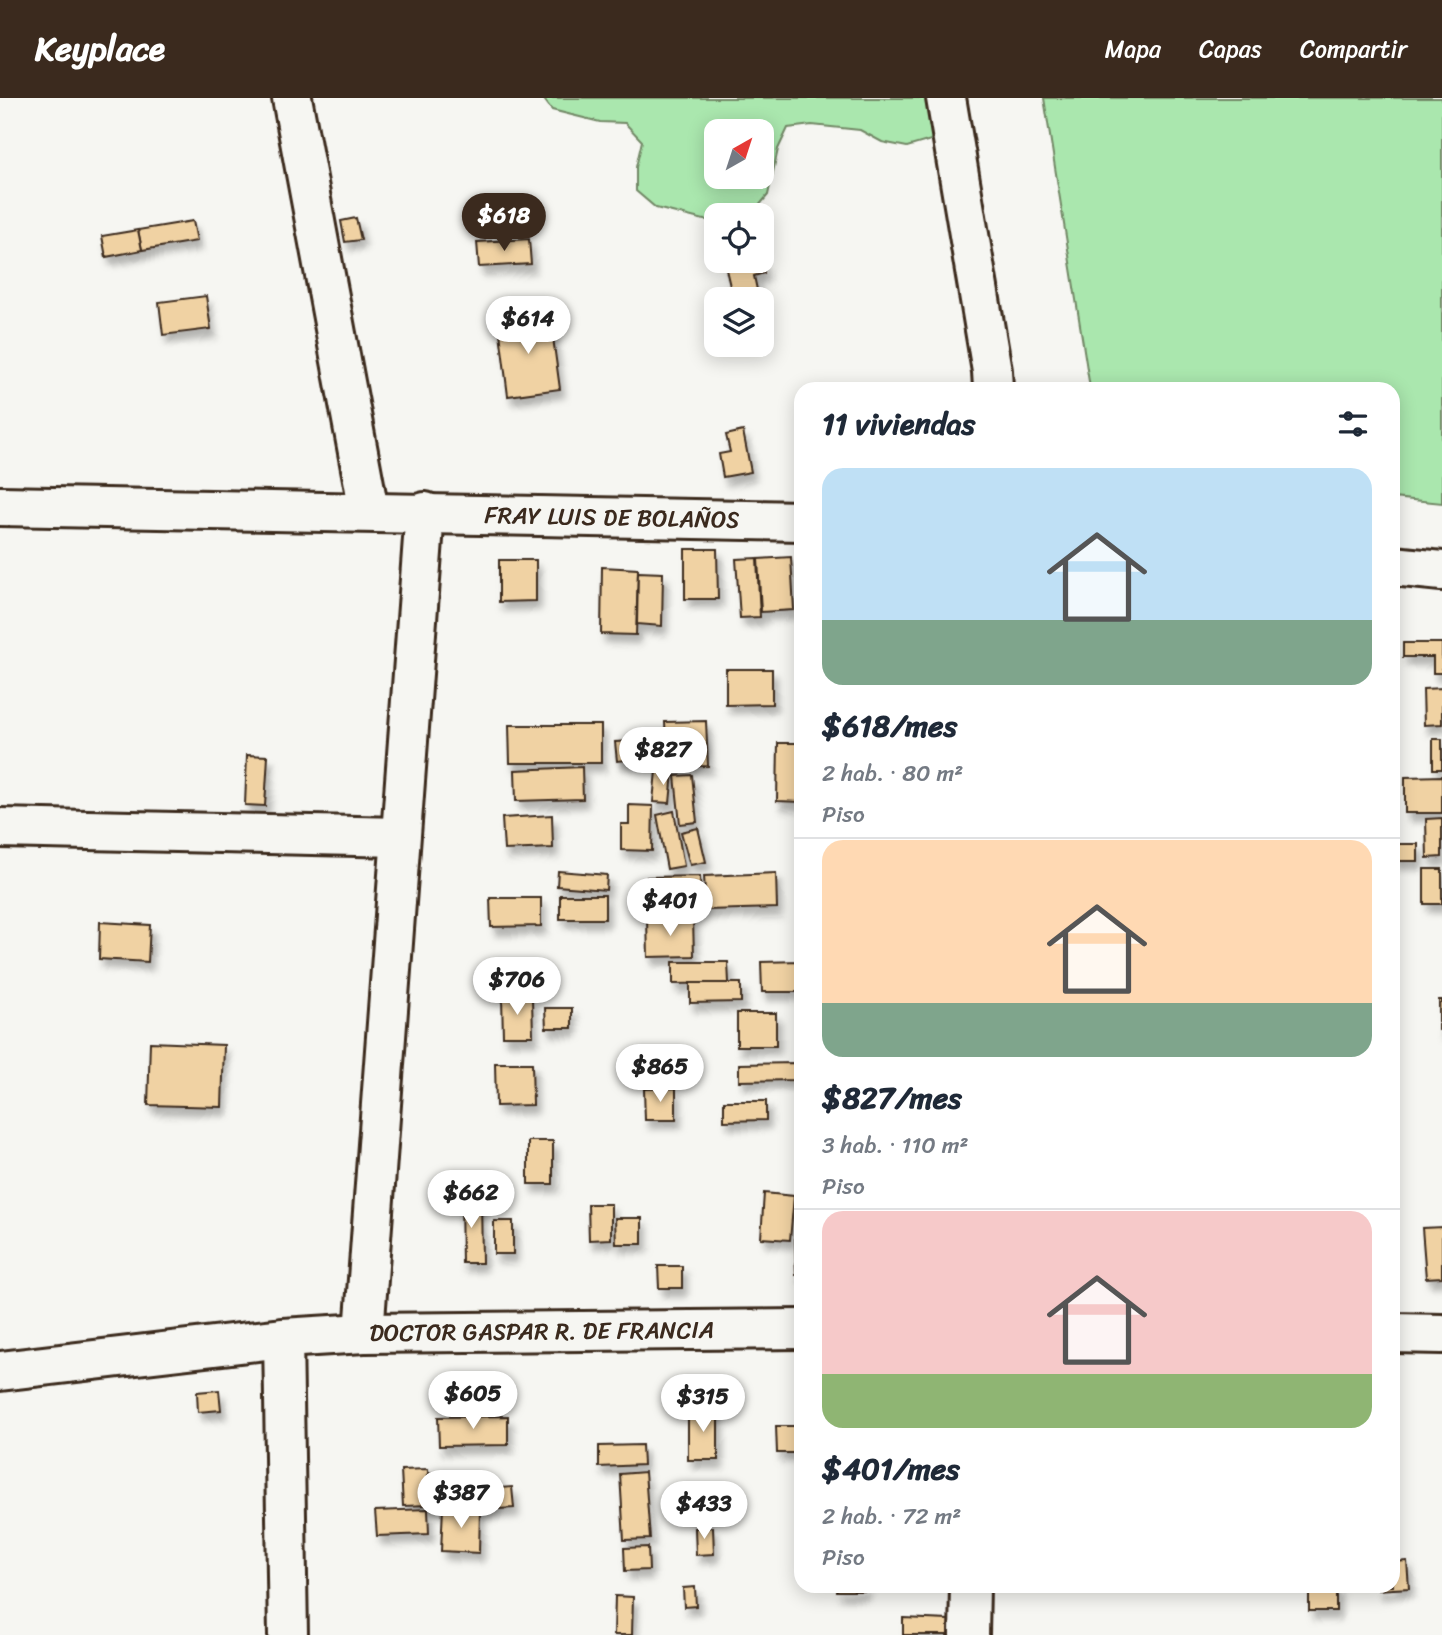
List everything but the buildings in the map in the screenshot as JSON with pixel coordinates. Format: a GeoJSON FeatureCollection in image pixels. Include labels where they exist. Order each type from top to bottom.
{"type":"FeatureCollection","features":[{"type":"Feature","properties":{"kind":"street"},"geometry":{"type":"LineString","coordinates":[[292,98],[369,511]]}},
{"type":"Feature","properties":{"kind":"street"},"geometry":{"type":"LineString","coordinates":[[946,98],[992,382]]}},
{"type":"Feature","properties":{"kind":"street","name":"FRAY LUIS DE BOLAÑOS"},"geometry":{"type":"LineString","coordinates":[[0,506],[794,521]]}},
{"type":"Feature","properties":{"kind":"street"},"geometry":{"type":"LineString","coordinates":[[364,1333],[425,512]]}},
{"type":"Feature","properties":{"kind":"street"},"geometry":{"type":"LineString","coordinates":[[1400,567],[1442,571]]}},
{"type":"Feature","properties":{"kind":"street"},"geometry":{"type":"LineString","coordinates":[[0,828],[401,837]]}},
{"type":"Feature","properties":{"kind":"street","name":"DOCTOR GASPAR R. DE FRANCIA"},"geometry":{"type":"LineString","coordinates":[[0,1371],[283,1338],[364,1333],[794,1329]]}},
{"type":"Feature","properties":{"kind":"street"},"geometry":{"type":"LineString","coordinates":[[1400,1333],[1442,1334]]}},
{"type":"Feature","properties":{"kind":"street"},"geometry":{"type":"LineString","coordinates":[[283,1338],[288,1635]]}},
{"type":"Feature","properties":{"kind":"street"},"geometry":{"type":"LineString","coordinates":[[969,1635],[970,1593]]}},
{"type":"Feature","properties":{"kind":"green space"},"geometry":{"type":"Polygon","coordinates":[[[543,98],[940,98],[940,117],[931,140],[907,147],[882,142],[860,130],[812,125],[788,128],[778,149],[774,167],[774,119],[704,119],[704,189],[769,189],[761,203],[704,203],[704,220],[656,208],[636,191],[636,167],[642,141],[625,123],[600,122],[552,110],[543,98]]]}},
{"type":"Feature","properties":{"kind":"green space"},"geometry":{"type":"Polygon","coordinates":[[[1044,98],[1442,98],[1442,503],[1400,499],[1400,382],[1089,382],[1044,98]]]}}]}
